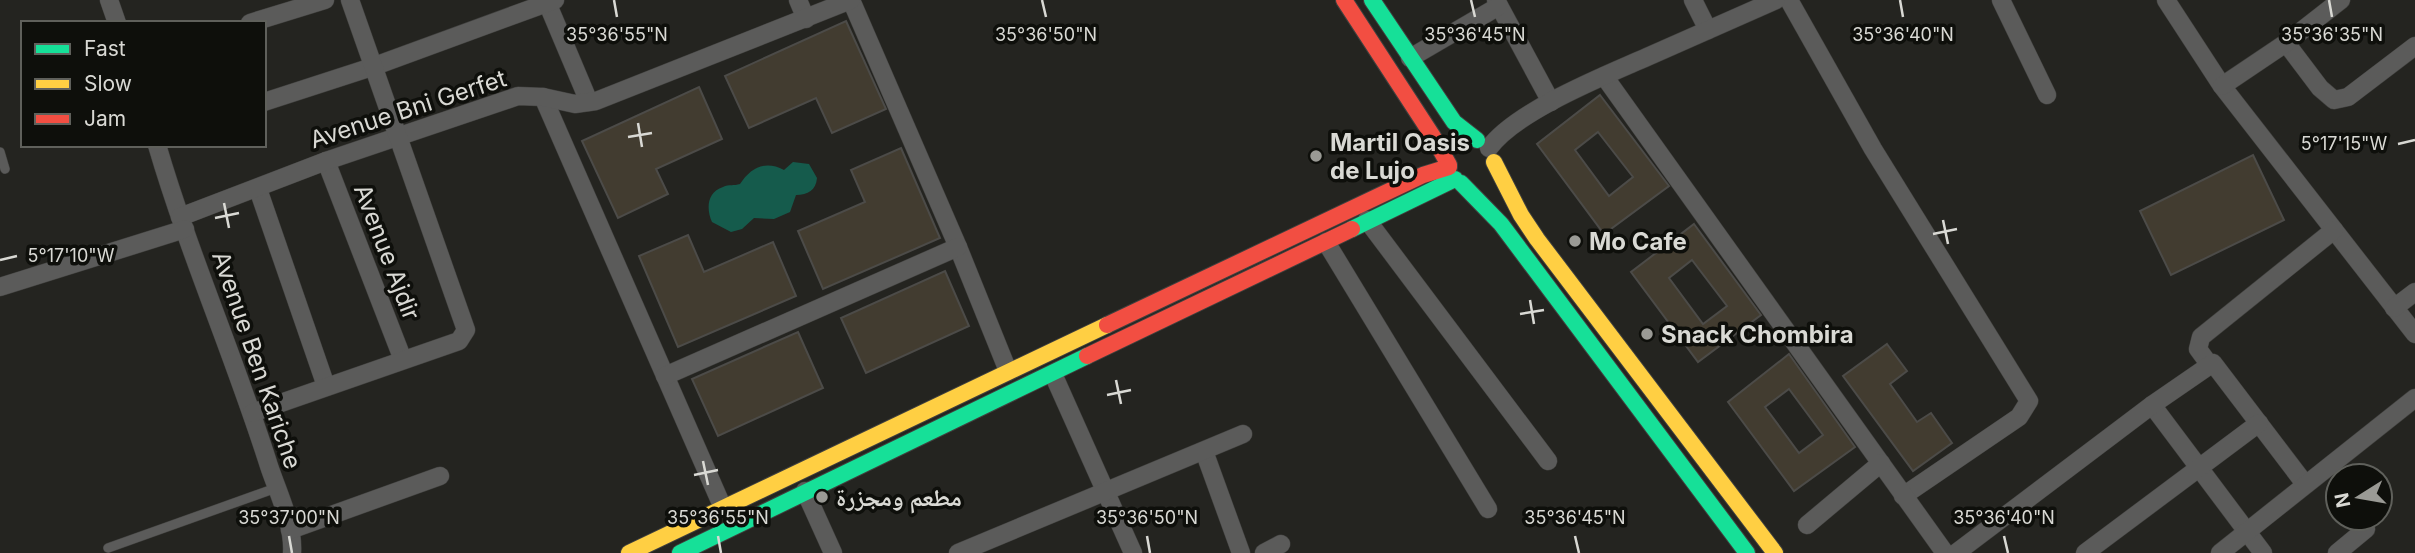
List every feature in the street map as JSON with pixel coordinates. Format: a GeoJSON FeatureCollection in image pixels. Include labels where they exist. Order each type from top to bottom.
{"type":"FeatureCollection","features":[{"type":"Feature","properties":{"kind":"street"},"geometry":{"type":"LineString","coordinates":[[109,0],[116,21]]}},
{"type":"Feature","properties":{"kind":"street"},"geometry":{"type":"LineString","coordinates":[[257,21],[325,0]]}},
{"type":"Feature","properties":{"kind":"street"},"geometry":{"type":"LineString","coordinates":[[252,413],[459,341],[466,330],[350,0]]}},
{"type":"Feature","properties":{"kind":"street"},"geometry":{"type":"LineString","coordinates":[[798,0],[806,19]]}},
{"type":"Feature","properties":{"kind":"street"},"geometry":{"type":"LineString","coordinates":[[851,0],[958,247],[1008,371]]}},
{"type":"Feature","properties":{"kind":"street","name":"Avenue Bni Gerfet"},"geometry":{"type":"LineString","coordinates":[[0,287],[182,223],[326,161],[397,136],[518,96],[542,97],[575,104],[589,102],[851,0]]}},
{"type":"Feature","properties":{"kind":"street"},"geometry":{"type":"LineString","coordinates":[[1344,0],[1454,173],[1501,224],[1747,553]]}},
{"type":"Feature","properties":{"kind":"street"},"geometry":{"type":"LineString","coordinates":[[1372,0],[1454,122],[1486,150],[1537,239],[1775,553]]}},
{"type":"Feature","properties":{"kind":"street"},"geometry":{"type":"LineString","coordinates":[[1693,0],[1707,30]]}},
{"type":"Feature","properties":{"kind":"street"},"geometry":{"type":"LineString","coordinates":[[1486,150],[1504,131],[1551,102],[1776,0]]}},
{"type":"Feature","properties":{"kind":"street"},"geometry":{"type":"LineString","coordinates":[[1789,0],[1873,149],[2029,401],[2019,417],[1903,496]]}},
{"type":"Feature","properties":{"kind":"street"},"geometry":{"type":"LineString","coordinates":[[2001,0],[2047,95]]}},
{"type":"Feature","properties":{"kind":"street"},"geometry":{"type":"LineString","coordinates":[[2166,0],[2222,86],[2415,334]]}},
{"type":"Feature","properties":{"kind":"street"},"geometry":{"type":"LineString","coordinates":[[2222,86],[2286,43],[2341,0]]}},
{"type":"Feature","properties":{"kind":"street"},"geometry":{"type":"LineString","coordinates":[[266,102],[372,67],[549,1],[589,102]]}},
{"type":"Feature","properties":{"kind":"street"},"geometry":{"type":"LineString","coordinates":[[1410,58],[1497,3],[1551,102]]}},
{"type":"Feature","properties":{"kind":"street"},"geometry":{"type":"LineString","coordinates":[[2286,43],[2320,88],[2334,100],[2348,97],[2415,46]]}},
{"type":"Feature","properties":{"kind":"street"},"geometry":{"type":"LineString","coordinates":[[1604,76],[1945,553]]}},
{"type":"Feature","properties":{"kind":"street"},"geometry":{"type":"LineString","coordinates":[[542,97],[723,508]]}},
{"type":"Feature","properties":{"kind":"street"},"geometry":{"type":"LineString","coordinates":[[629,553],[1432,170],[1454,173],[1469,185],[1484,182],[1493,170],[1486,150],[1469,140],[1456,145],[1449,158],[1454,173]]}},
{"type":"Feature","properties":{"kind":"street","name":"Avenue Ben Kariche"},"geometry":{"type":"LineString","coordinates":[[157,147],[252,413],[290,530],[292,553]]}},
{"type":"Feature","properties":{"kind":"street","name":"Avenue Ajdir"},"geometry":{"type":"LineString","coordinates":[[326,161],[403,360]]}},
{"type":"Feature","properties":{"kind":"street"},"geometry":{"type":"LineString","coordinates":[[680,553],[1326,242],[1454,173]]}},
{"type":"Feature","properties":{"kind":"street"},"geometry":{"type":"LineString","coordinates":[[258,189],[327,386]]}},
{"type":"Feature","properties":{"kind":"street"},"geometry":{"type":"LineString","coordinates":[[1367,220],[1548,461]]}},
{"type":"Feature","properties":{"kind":"street"},"geometry":{"type":"LineString","coordinates":[[2209,364],[2198,349],[2201,337],[2334,230]]}},
{"type":"Feature","properties":{"kind":"street"},"geometry":{"type":"LineString","coordinates":[[1326,242],[1488,509]]}},
{"type":"Feature","properties":{"kind":"street"},"geometry":{"type":"LineString","coordinates":[[665,376],[958,247]]}},
{"type":"Feature","properties":{"kind":"street"},"geometry":{"type":"LineString","coordinates":[[2394,308],[2415,292]]}},
{"type":"Feature","properties":{"kind":"street"},"geometry":{"type":"LineString","coordinates":[[1956,553],[2152,405],[2213,363],[2218,366],[2305,484]]}},
{"type":"Feature","properties":{"kind":"street"},"geometry":{"type":"LineString","coordinates":[[1053,374],[1133,553]]}},
{"type":"Feature","properties":{"kind":"street"},"geometry":{"type":"LineString","coordinates":[[2220,553],[2415,398]]}},
{"type":"Feature","properties":{"kind":"street"},"geometry":{"type":"LineString","coordinates":[[2152,405],[2263,553]]}},
{"type":"Feature","properties":{"kind":"street"},"geometry":{"type":"LineString","coordinates":[[2085,553],[2259,423]]}},
{"type":"Feature","properties":{"kind":"street"},"geometry":{"type":"LineString","coordinates":[[958,553],[1243,434]]}},
{"type":"Feature","properties":{"kind":"street"},"geometry":{"type":"LineString","coordinates":[[1204,451],[1241,553]]}},
{"type":"Feature","properties":{"kind":"street"},"geometry":{"type":"LineString","coordinates":[[1807,525],[1881,463]]}},
{"type":"Feature","properties":{"kind":"street"},"geometry":{"type":"LineString","coordinates":[[290,530],[440,476]]}},
{"type":"Feature","properties":{"kind":"street"},"geometry":{"type":"LineString","coordinates":[[806,491],[833,553]]}},
{"type":"Feature","properties":{"kind":"street"},"geometry":{"type":"LineString","coordinates":[[2345,551],[2364,532]]}},
{"type":"Feature","properties":{"kind":"street"},"geometry":{"type":"LineString","coordinates":[[1264,553],[1281,544]]}},
{"type":"Feature","properties":{"kind":"lane"},"geometry":{"type":"LineString","coordinates":[[0,152],[5,170]]}},
{"type":"Feature","properties":{"kind":"lane"},"geometry":{"type":"LineString","coordinates":[[108,548],[276,488]]}},
{"type":"Feature","properties":{"kind":"shaded area"},"geometry":{"type":"Polygon","coordinates":[[[793,162],[809,164],[817,178],[811,191],[796,195],[790,212],[774,219],[754,218],[742,229],[731,232],[712,222],[709,202],[718,189],[740,184],[749,173],[759,167],[771,166],[784,170],[793,162]]]}},
{"type":"Feature","properties":{"kind":"building"},"geometry":{"type":"Polygon","coordinates":[[[846,21],[886,109],[832,133],[816,98],[749,128],[725,76],[846,21]]]}},
{"type":"Feature","properties":{"kind":"building"},"geometry":{"type":"Polygon","coordinates":[[[699,87],[722,139],[656,169],[668,194],[618,218],[582,141],[699,87]]]}},
{"type":"Feature","properties":{"kind":"building"},"geometry":{"type":"Polygon","coordinates":[[[1600,95],[1669,186],[1604,234],[1537,144],[1600,95]],[[1598,132],[1575,150],[1609,196],[1633,177],[1598,132]]]}},
{"type":"Feature","properties":{"kind":"building"},"geometry":{"type":"Polygon","coordinates":[[[901,148],[940,238],[823,289],[798,231],[865,202],[851,170],[901,148]]]}},
{"type":"Feature","properties":{"kind":"building"},"geometry":{"type":"Polygon","coordinates":[[[2253,155],[2284,220],[2171,275],[2140,211],[2253,155]]]}},
{"type":"Feature","properties":{"kind":"building"},"geometry":{"type":"Polygon","coordinates":[[[1694,224],[1761,315],[1698,362],[1631,272],[1694,224]],[[1692,260],[1669,278],[1703,324],[1727,306],[1692,260]]]}},
{"type":"Feature","properties":{"kind":"building"},"geometry":{"type":"Polygon","coordinates":[[[688,235],[704,272],[773,242],[796,296],[678,347],[639,256],[688,235]]]}},
{"type":"Feature","properties":{"kind":"building"},"geometry":{"type":"Polygon","coordinates":[[[945,271],[969,326],[866,373],[841,318],[945,271]]]}},
{"type":"Feature","properties":{"kind":"building"},"geometry":{"type":"Polygon","coordinates":[[[798,332],[823,388],[718,436],[692,379],[798,332]]]}},
{"type":"Feature","properties":{"kind":"building"},"geometry":{"type":"Polygon","coordinates":[[[1887,344],[1907,371],[1890,384],[1917,422],[1931,413],[1952,443],[1913,471],[1843,376],[1887,344]]]}},
{"type":"Feature","properties":{"kind":"building"},"geometry":{"type":"Polygon","coordinates":[[[1789,354],[1855,447],[1794,491],[1728,402],[1789,354]],[[1789,389],[1765,407],[1799,453],[1823,435],[1789,389]]]}},
{"type":"Feature","properties":{"kind":"traffic: fast"},"geometry":{"type":"LineString","coordinates":[[1372,0],[1454,122],[1477,140]]}},
{"type":"Feature","properties":{"kind":"traffic: fast"},"geometry":{"type":"LineString","coordinates":[[1352,229],[1455,179]]}},
{"type":"Feature","properties":{"kind":"traffic: fast"},"geometry":{"type":"LineString","coordinates":[[1461,183],[1501,224],[1747,553]]}},
{"type":"Feature","properties":{"kind":"traffic: fast"},"geometry":{"type":"LineString","coordinates":[[680,553],[1087,356]]}},
{"type":"Feature","properties":{"kind":"traffic: slow"},"geometry":{"type":"LineString","coordinates":[[1494,162],[1521,215],[1537,239],[1775,553]]}},
{"type":"Feature","properties":{"kind":"traffic: slow"},"geometry":{"type":"LineString","coordinates":[[629,553],[1107,325]]}},
{"type":"Feature","properties":{"kind":"traffic: jam"},"geometry":{"type":"LineString","coordinates":[[1344,0],[1449,165]]}},
{"type":"Feature","properties":{"kind":"traffic: jam"},"geometry":{"type":"LineString","coordinates":[[1107,325],[1423,175],[1449,167]]}},
{"type":"Feature","properties":{"kind":"traffic: jam"},"geometry":{"type":"LineString","coordinates":[[1087,356],[1352,229]]}},
{"type":"Feature","properties":{"kind":"place","name":"Martil Oasis de Lujo"},"geometry":{"type":"Point","coordinates":[1316,156]}},
{"type":"Feature","properties":{"kind":"place","name":"Mo Cafe"},"geometry":{"type":"Point","coordinates":[1575,241]}},
{"type":"Feature","properties":{"kind":"place","name":"Snack Chombira"},"geometry":{"type":"Point","coordinates":[1647,334]}},
{"type":"Feature","properties":{"kind":"place","name":"مطعم ومجزرة"},"geometry":{"type":"Point","coordinates":[822,497]}}]}
